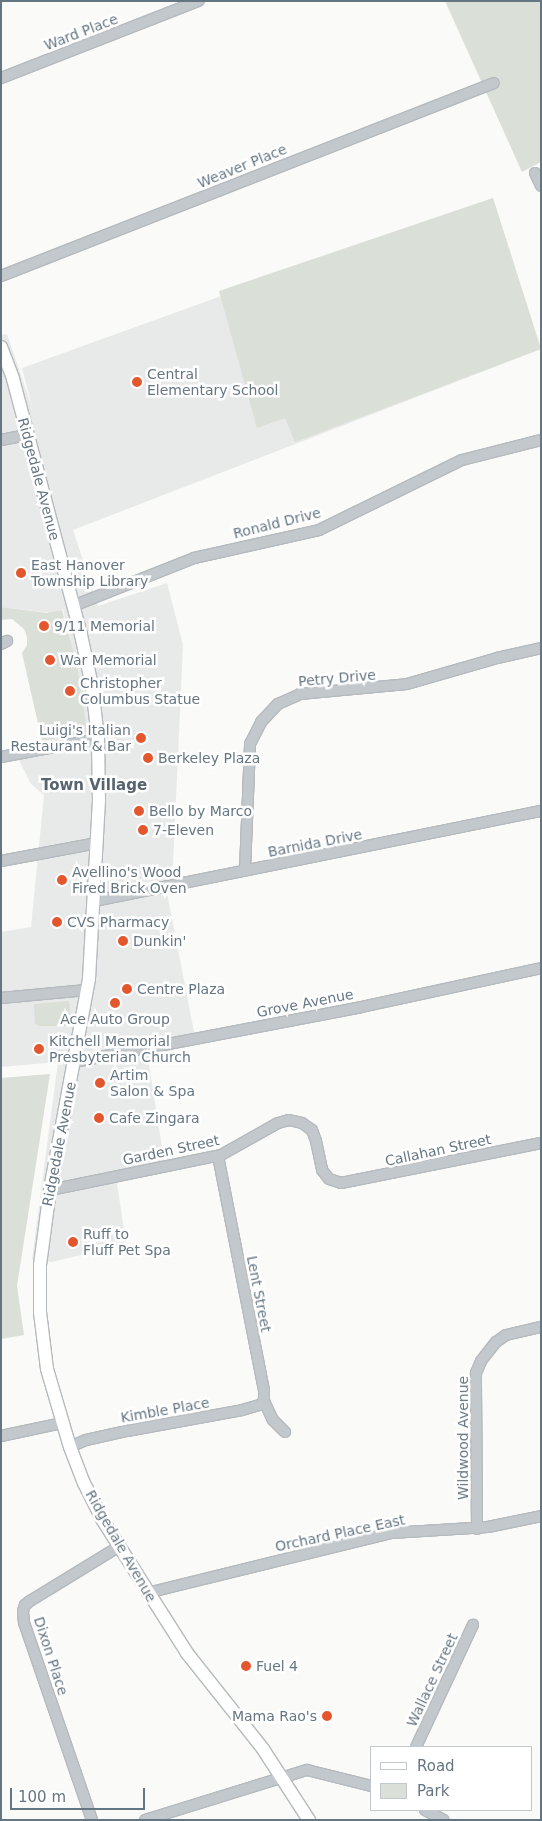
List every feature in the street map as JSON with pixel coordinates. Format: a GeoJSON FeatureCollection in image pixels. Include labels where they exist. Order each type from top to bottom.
{"type":"FeatureCollection","features":[{"type":"Feature","properties":{"kind":"main road","name":"Ridgedale Avenue"},"geometry":{"type":"LineString","coordinates":[[1,347],[13,379],[26,435],[73,606],[92,686],[98,740],[97,843],[87,990],[43,1237],[39,1293],[42,1342],[62,1423],[70,1447],[84,1483],[118,1547],[187,1653],[263,1749],[309,1820]]}},
{"type":"Feature","properties":{"kind":"street","name":"Ward Place"},"geometry":{"type":"LineString","coordinates":[[1,78],[198,1]]}},
{"type":"Feature","properties":{"kind":"street","name":"Weaver Place"},"geometry":{"type":"LineString","coordinates":[[1,276],[494,83]]}},
{"type":"Feature","properties":{"kind":"street"},"geometry":{"type":"LineString","coordinates":[[535,173],[541,186]]}},
{"type":"Feature","properties":{"kind":"street"},"geometry":{"type":"LineString","coordinates":[[1,440],[26,435]]}},
{"type":"Feature","properties":{"kind":"street","name":"Ronald Drive"},"geometry":{"type":"LineString","coordinates":[[73,606],[194,558],[320,530],[462,460],[541,440]]}},
{"type":"Feature","properties":{"kind":"street","name":"Petry Drive"},"geometry":{"type":"LineString","coordinates":[[245,870],[250,744],[261,722],[278,704],[300,694],[407,684],[541,648]]}},
{"type":"Feature","properties":{"kind":"street"},"geometry":{"type":"LineString","coordinates":[[1,757],[98,740]]}},
{"type":"Feature","properties":{"kind":"street","name":"Barnida Drive"},"geometry":{"type":"LineString","coordinates":[[94,901],[541,811]]}},
{"type":"Feature","properties":{"kind":"street"},"geometry":{"type":"LineString","coordinates":[[1,861],[97,843]]}},
{"type":"Feature","properties":{"kind":"street","name":"Grove Avenue"},"geometry":{"type":"LineString","coordinates":[[74,1062],[361,1007],[541,968]]}},
{"type":"Feature","properties":{"kind":"street"},"geometry":{"type":"LineString","coordinates":[[1,998],[87,990]]}},
{"type":"Feature","properties":{"kind":"street","name":"Garden Street"},"geometry":{"type":"LineString","coordinates":[[50,1190],[218,1156],[278,1123],[296,1121],[307,1126],[315,1135],[324,1173],[329,1179],[340,1183]]}},
{"type":"Feature","properties":{"kind":"street","name":"Callahan Street"},"geometry":{"type":"LineString","coordinates":[[340,1183],[541,1143]]}},
{"type":"Feature","properties":{"kind":"street","name":"Lent Street"},"geometry":{"type":"LineString","coordinates":[[218,1156],[262,1380],[264,1401],[273,1420],[284,1432]]}},
{"type":"Feature","properties":{"kind":"street","name":"Wildwood Avenue"},"geometry":{"type":"LineString","coordinates":[[477,1529],[476,1373],[484,1356],[496,1342],[506,1335],[541,1327]]}},
{"type":"Feature","properties":{"kind":"street","name":"Kimble Place"},"geometry":{"type":"LineString","coordinates":[[70,1447],[86,1440],[127,1431],[242,1410],[264,1401]]}},
{"type":"Feature","properties":{"kind":"street"},"geometry":{"type":"LineString","coordinates":[[1,1436],[62,1423]]}},
{"type":"Feature","properties":{"kind":"street","name":"Orchard Place East"},"geometry":{"type":"LineString","coordinates":[[147,1593],[391,1533],[477,1529],[541,1516]]}},
{"type":"Feature","properties":{"kind":"street","name":"Dixon Place"},"geometry":{"type":"LineString","coordinates":[[92,1820],[24,1623],[23,1611],[25,1605],[30,1601],[118,1547]]}},
{"type":"Feature","properties":{"kind":"street","name":"Wallace Street"},"geometry":{"type":"LineString","coordinates":[[416,1746],[474,1625]]}},
{"type":"Feature","properties":{"kind":"street"},"geometry":{"type":"LineString","coordinates":[[145,1820],[252,1789],[307,1770],[370,1786]]}},
{"type":"Feature","properties":{"kind":"street"},"geometry":{"type":"LineString","coordinates":[[427,1811],[444,1820]]}},
{"type":"Feature","properties":{"kind":"shaded area"},"geometry":{"type":"Polygon","coordinates":[[[493,198],[541,349],[73,530],[98,606],[167,583],[183,645],[173,864],[167,893],[196,1042],[148,1058],[165,1166],[116,1176],[126,1244],[52,1262],[32,1259],[58,1062],[1,1067],[1,932],[31,927],[44,795],[31,784],[19,760],[42,756],[42,741],[87,731],[63,609],[51,613],[1,607],[1,335],[7,334],[32,407],[22,368],[493,198]]]}},
{"type":"Feature","properties":{"kind":"green space"},"geometry":{"type":"Polygon","coordinates":[[[445,1],[541,1],[541,162],[522,172],[445,1]]]}},
{"type":"Feature","properties":{"kind":"green space"},"geometry":{"type":"Polygon","coordinates":[[[493,198],[541,349],[295,442],[285,418],[257,428],[219,291],[493,198]]]}},
{"type":"Feature","properties":{"kind":"green space"},"geometry":{"type":"Polygon","coordinates":[[[1,607],[47,613],[62,610],[77,665],[87,732],[42,741],[22,653],[27,645],[27,637],[24,629],[12,619],[1,620],[1,607]]]}},
{"type":"Feature","properties":{"kind":"green space"},"geometry":{"type":"Polygon","coordinates":[[[69,1001],[70,1026],[39,1026],[35,1024],[34,1004],[69,1001]]]}},
{"type":"Feature","properties":{"kind":"green space"},"geometry":{"type":"Polygon","coordinates":[[[50,1074],[17,1286],[24,1335],[1,1339],[1,1078],[50,1074]]]}},
{"type":"Feature","properties":{"kind":"place","name":"Central Elementary School"},"geometry":{"type":"Point","coordinates":[137,382]}},
{"type":"Feature","properties":{"kind":"place","name":"East Hanover Township Library"},"geometry":{"type":"Point","coordinates":[21,573]}},
{"type":"Feature","properties":{"kind":"place","name":"9/11 Memorial"},"geometry":{"type":"Point","coordinates":[44,626]}},
{"type":"Feature","properties":{"kind":"place","name":"War Memorial"},"geometry":{"type":"Point","coordinates":[50,660]}},
{"type":"Feature","properties":{"kind":"place","name":"Christopher Columbus Statue"},"geometry":{"type":"Point","coordinates":[70,691]}},
{"type":"Feature","properties":{"kind":"place","name":"Luigi's Italian Restaurant & Bar"},"geometry":{"type":"Point","coordinates":[141,738]}},
{"type":"Feature","properties":{"kind":"place","name":"Berkeley Plaza"},"geometry":{"type":"Point","coordinates":[148,758]}},
{"type":"Feature","properties":{"kind":"place","name":"Bello by Marco"},"geometry":{"type":"Point","coordinates":[139,811]}},
{"type":"Feature","properties":{"kind":"place","name":"7-Eleven"},"geometry":{"type":"Point","coordinates":[143,830]}},
{"type":"Feature","properties":{"kind":"place","name":"Avellino's Wood Fired Brick Oven"},"geometry":{"type":"Point","coordinates":[62,880]}},
{"type":"Feature","properties":{"kind":"place","name":"CVS Pharmacy"},"geometry":{"type":"Point","coordinates":[57,922]}},
{"type":"Feature","properties":{"kind":"place","name":"Dunkin'"},"geometry":{"type":"Point","coordinates":[123,941]}},
{"type":"Feature","properties":{"kind":"place","name":"Centre Plaza"},"geometry":{"type":"Point","coordinates":[127,989]}},
{"type":"Feature","properties":{"kind":"place","name":"Ace Auto Group"},"geometry":{"type":"Point","coordinates":[115,1003]}},
{"type":"Feature","properties":{"kind":"place","name":"Kitchell Memorial Presbyterian Church"},"geometry":{"type":"Point","coordinates":[39,1049]}},
{"type":"Feature","properties":{"kind":"place","name":"Artim Salon & Spa"},"geometry":{"type":"Point","coordinates":[100,1083]}},
{"type":"Feature","properties":{"kind":"place","name":"Cafe Zingara"},"geometry":{"type":"Point","coordinates":[99,1118]}},
{"type":"Feature","properties":{"kind":"place","name":"Ruff to Fluff Pet Spa"},"geometry":{"type":"Point","coordinates":[73,1242]}},
{"type":"Feature","properties":{"kind":"place","name":"Fuel 4"},"geometry":{"type":"Point","coordinates":[246,1666]}},
{"type":"Feature","properties":{"kind":"place","name":"Mama Rao's"},"geometry":{"type":"Point","coordinates":[327,1716]}},
{"type":"Feature","properties":{"kind":"district","name":"Town Village"},"geometry":{"type":"Point","coordinates":[94,786]}}]}
